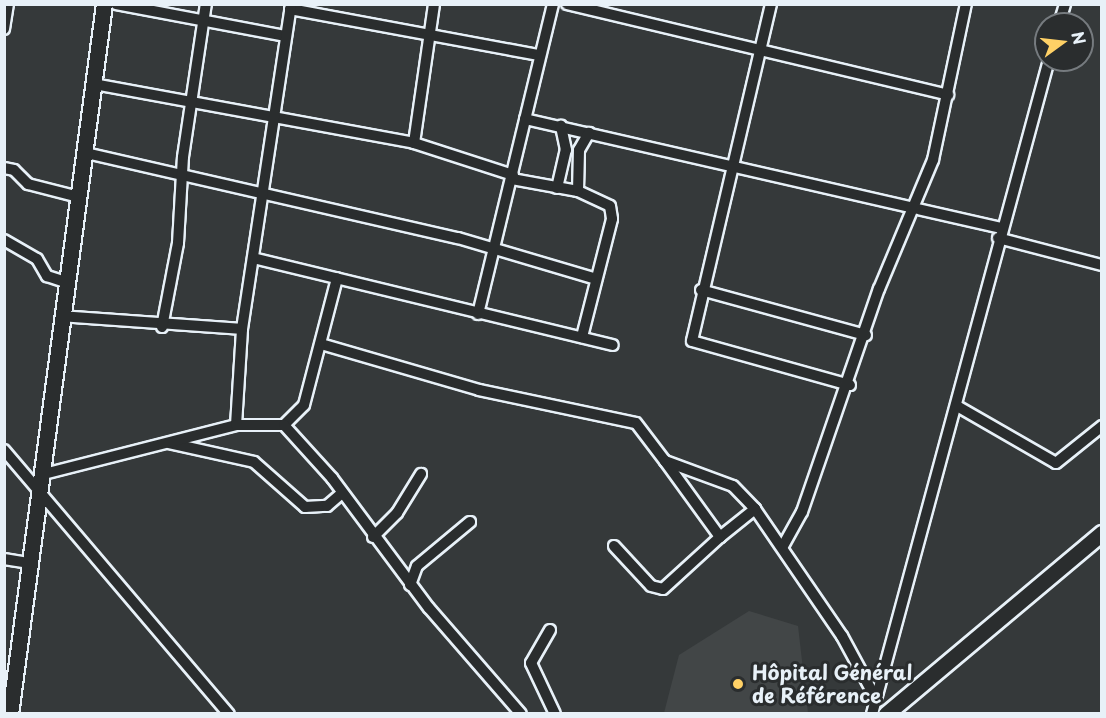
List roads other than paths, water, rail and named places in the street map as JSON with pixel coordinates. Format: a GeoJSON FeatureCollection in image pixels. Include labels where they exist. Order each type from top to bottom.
{"type":"FeatureCollection","features":[{"type":"Feature","properties":{"kind":"main road"},"geometry":{"type":"LineString","coordinates":[[10,714],[30,563],[42,498],[65,282],[86,153],[104,4]]}},
{"type":"Feature","properties":{"kind":"main road"},"geometry":{"type":"LineString","coordinates":[[886,714],[1101,532]]}},
{"type":"Feature","properties":{"kind":"street"},"geometry":{"type":"LineString","coordinates":[[4,29],[8,4]]}},
{"type":"Feature","properties":{"kind":"street"},"geometry":{"type":"LineString","coordinates":[[116,4],[286,36]]}},
{"type":"Feature","properties":{"kind":"street"},"geometry":{"type":"LineString","coordinates":[[162,327],[178,243],[181,171],[206,4]]}},
{"type":"Feature","properties":{"kind":"street"},"geometry":{"type":"LineString","coordinates":[[414,142],[434,4]]}},
{"type":"Feature","properties":{"kind":"street"},"geometry":{"type":"LineString","coordinates":[[478,314],[513,177],[538,55],[553,4]]}},
{"type":"Feature","properties":{"kind":"street"},"geometry":{"type":"LineString","coordinates":[[567,4],[762,48],[948,95]]}},
{"type":"Feature","properties":{"kind":"street"},"geometry":{"type":"LineString","coordinates":[[771,4],[701,290],[695,344],[849,385]]}},
{"type":"Feature","properties":{"kind":"street"},"geometry":{"type":"LineString","coordinates":[[783,546],[802,512],[914,211],[948,95],[966,4]]}},
{"type":"Feature","properties":{"kind":"street"},"geometry":{"type":"LineString","coordinates":[[236,425],[242,329],[291,7],[429,37],[538,55]]}},
{"type":"Feature","properties":{"kind":"street"},"geometry":{"type":"LineString","coordinates":[[872,714],[957,406],[999,233],[1046,72]]}},
{"type":"Feature","properties":{"kind":"street"},"geometry":{"type":"LineString","coordinates":[[94,84],[275,114],[414,142],[513,177],[578,191],[607,203],[612,212],[582,337]]}},
{"type":"Feature","properties":{"kind":"street"},"geometry":{"type":"LineString","coordinates":[[525,119],[732,166],[914,211],[999,233],[1101,265]]}},
{"type":"Feature","properties":{"kind":"street"},"geometry":{"type":"LineString","coordinates":[[557,188],[566,150],[561,126]]}},
{"type":"Feature","properties":{"kind":"street"},"geometry":{"type":"LineString","coordinates":[[578,191],[579,150],[589,133]]}},
{"type":"Feature","properties":{"kind":"street"},"geometry":{"type":"LineString","coordinates":[[86,153],[181,171],[263,190],[495,250],[596,279]]}},
{"type":"Feature","properties":{"kind":"street"},"geometry":{"type":"LineString","coordinates":[[4,168],[14,170],[28,184],[79,197]]}},
{"type":"Feature","properties":{"kind":"street"},"geometry":{"type":"LineString","coordinates":[[4,240],[37,259],[47,276],[65,282]]}},
{"type":"Feature","properties":{"kind":"street"},"geometry":{"type":"LineString","coordinates":[[253,258],[613,345]]}},
{"type":"Feature","properties":{"kind":"street"},"geometry":{"type":"LineString","coordinates":[[44,474],[236,425],[284,425],[304,405],[337,278]]}},
{"type":"Feature","properties":{"kind":"street"},"geometry":{"type":"LineString","coordinates":[[701,290],[866,335]]}},
{"type":"Feature","properties":{"kind":"street"},"geometry":{"type":"LineString","coordinates":[[61,316],[162,327],[242,329]]}},
{"type":"Feature","properties":{"kind":"street"},"geometry":{"type":"LineString","coordinates":[[321,344],[479,390],[627,419],[646,433],[720,537]]}},
{"type":"Feature","properties":{"kind":"street"},"geometry":{"type":"LineString","coordinates":[[957,406],[1056,463],[1101,426]]}},
{"type":"Feature","properties":{"kind":"street"},"geometry":{"type":"LineString","coordinates":[[284,425],[342,494],[410,585],[521,714]]}},
{"type":"Feature","properties":{"kind":"street"},"geometry":{"type":"LineString","coordinates":[[167,442],[254,462],[305,507],[327,506],[342,494]]}},
{"type":"Feature","properties":{"kind":"street"},"geometry":{"type":"LineString","coordinates":[[4,450],[42,498],[229,714]]}},
{"type":"Feature","properties":{"kind":"street"},"geometry":{"type":"LineString","coordinates":[[665,461],[733,486],[755,508],[783,546],[875,697]]}},
{"type":"Feature","properties":{"kind":"street"},"geometry":{"type":"LineString","coordinates":[[373,537],[397,513],[421,474]]}},
{"type":"Feature","properties":{"kind":"street"},"geometry":{"type":"LineString","coordinates":[[614,546],[651,586],[663,589],[755,508]]}},
{"type":"Feature","properties":{"kind":"street"},"geometry":{"type":"LineString","coordinates":[[410,585],[417,566],[470,522]]}},
{"type":"Feature","properties":{"kind":"street"},"geometry":{"type":"LineString","coordinates":[[4,559],[30,563]]}},
{"type":"Feature","properties":{"kind":"street"},"geometry":{"type":"LineString","coordinates":[[550,630],[531,663],[555,714]]}},
{"type":"Feature","properties":{"kind":"place","name":"Hôpital Général de Référence"},"geometry":{"type":"Point","coordinates":[738,684]}}]}
